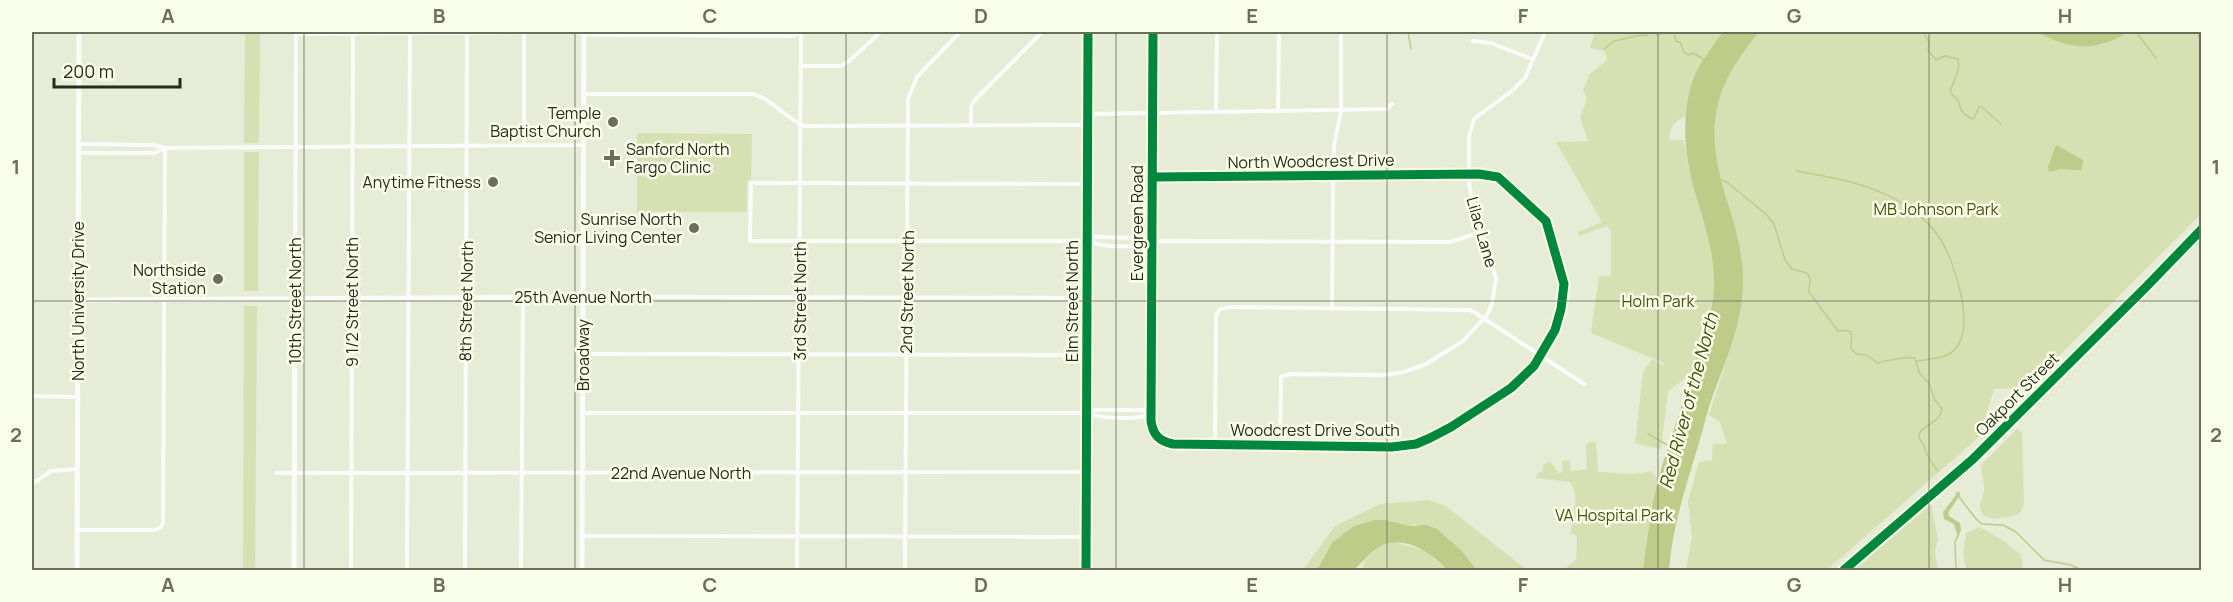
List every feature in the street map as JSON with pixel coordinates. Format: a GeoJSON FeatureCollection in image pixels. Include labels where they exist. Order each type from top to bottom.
{"type":"FeatureCollection","features":[{"type":"Feature","properties":{"kind":"street","name":"North University Drive"},"geometry":{"type":"LineString","coordinates":[[77,570],[79,32]]}},
{"type":"Feature","properties":{"kind":"street","name":"8th Street North"},"geometry":{"type":"LineString","coordinates":[[465,570],[467,32]]}},
{"type":"Feature","properties":{"kind":"street"},"geometry":{"type":"LineString","coordinates":[[524,32],[524,145]]}},
{"type":"Feature","properties":{"kind":"street"},"geometry":{"type":"LineString","coordinates":[[296,33],[575,32],[794,36],[801,32]]}},
{"type":"Feature","properties":{"kind":"street","name":"3rd Street North"},"geometry":{"type":"LineString","coordinates":[[797,570],[801,32]]}},
{"type":"Feature","properties":{"kind":"street"},"geometry":{"type":"LineString","coordinates":[[801,66],[841,66],[881,32]]}},
{"type":"Feature","properties":{"kind":"street","name":"2nd Street North"},"geometry":{"type":"LineString","coordinates":[[905,570],[908,99],[917,77],[960,32]]}},
{"type":"Feature","properties":{"kind":"street"},"geometry":{"type":"LineString","coordinates":[[971,125],[971,107],[974,101],[1042,32]]}},
{"type":"Feature","properties":{"kind":"street","name":"Elm Street North"},"geometry":{"type":"LineString","coordinates":[[1086,570],[1088,32]]}},
{"type":"Feature","properties":{"kind":"street","name":"Evergreen Road"},"geometry":{"type":"LineString","coordinates":[[1151,414],[1153,32]]}},
{"type":"Feature","properties":{"kind":"street"},"geometry":{"type":"LineString","coordinates":[[1216,111],[1217,32]]}},
{"type":"Feature","properties":{"kind":"street"},"geometry":{"type":"LineString","coordinates":[[1278,111],[1279,32]]}},
{"type":"Feature","properties":{"kind":"street"},"geometry":{"type":"LineString","coordinates":[[1332,309],[1334,144],[1341,111],[1341,32]]}},
{"type":"Feature","properties":{"kind":"street","name":"Lilac Lane"},"geometry":{"type":"LineString","coordinates":[[1280,445],[1281,377],[1290,374],[1383,375],[1404,372],[1426,364],[1463,341],[1484,318],[1492,303],[1496,278],[1472,201],[1469,135],[1474,119],[1525,78],[1545,32]]}},
{"type":"Feature","properties":{"kind":"street","name":"10th Street North"},"geometry":{"type":"LineString","coordinates":[[294,570],[296,33]]}},
{"type":"Feature","properties":{"kind":"street","name":"Broadway"},"geometry":{"type":"LineString","coordinates":[[582,570],[584,33]]}},
{"type":"Feature","properties":{"kind":"street","name":"9 1/2 Street North"},"geometry":{"type":"LineString","coordinates":[[351,570],[353,34]]}},
{"type":"Feature","properties":{"kind":"street"},"geometry":{"type":"LineString","coordinates":[[407,570],[410,34]]}},
{"type":"Feature","properties":{"kind":"street"},"geometry":{"type":"LineString","coordinates":[[1473,41],[1491,43],[1532,59]]}},
{"type":"Feature","properties":{"kind":"street"},"geometry":{"type":"LineString","coordinates":[[584,94],[752,94],[761,96],[801,125],[1088,125]]}},
{"type":"Feature","properties":{"kind":"street"},"geometry":{"type":"LineString","coordinates":[[1088,114],[1341,111],[1388,109],[1392,104]]}},
{"type":"Feature","properties":{"kind":"street"},"geometry":{"type":"LineString","coordinates":[[78,144],[154,145],[165,148],[583,146]]}},
{"type":"Feature","properties":{"kind":"street"},"geometry":{"type":"LineString","coordinates":[[78,153],[155,153],[165,148]]}},
{"type":"Feature","properties":{"kind":"street"},"geometry":{"type":"LineString","coordinates":[[77,530],[155,530],[161,528],[163,522],[165,148]]}},
{"type":"Feature","properties":{"kind":"street","name":"North Woodcrest Drive"},"geometry":{"type":"LineString","coordinates":[[1153,177],[1469,174],[1498,177],[1546,221],[1564,284],[1561,309],[1555,330],[1541,356]]}},
{"type":"Feature","properties":{"kind":"street"},"geometry":{"type":"LineString","coordinates":[[1088,184],[750,183],[750,241],[1088,242],[1095,245],[1144,245],[1152,242],[1451,242],[1480,232]]}},
{"type":"Feature","properties":{"kind":"street","name":"Oakport Street"},"geometry":{"type":"LineString","coordinates":[[1844,570],[1973,459],[2202,229]]}},
{"type":"Feature","properties":{"kind":"street"},"geometry":{"type":"LineString","coordinates":[[1088,242],[1095,237],[1125,237],[1145,238],[1152,242]]}},
{"type":"Feature","properties":{"kind":"street","name":"25th Avenue North"},"geometry":{"type":"LineString","coordinates":[[78,300],[409,297],[1087,298]]}},
{"type":"Feature","properties":{"kind":"street"},"geometry":{"type":"LineString","coordinates":[[521,570],[523,297]]}},
{"type":"Feature","properties":{"kind":"street"},"geometry":{"type":"LineString","coordinates":[[1215,444],[1216,315],[1220,309],[1231,307],[1471,310],[1584,384]]}},
{"type":"Feature","properties":{"kind":"street"},"geometry":{"type":"LineString","coordinates":[[583,354],[1087,355]]}},
{"type":"Feature","properties":{"kind":"street","name":"Woodcrest Drive South"},"geometry":{"type":"LineString","coordinates":[[1151,414],[1154,434],[1165,442],[1392,447],[1416,444],[1451,427],[1510,388],[1529,372],[1541,356]]}},
{"type":"Feature","properties":{"kind":"street"},"geometry":{"type":"LineString","coordinates":[[32,396],[78,397]]}},
{"type":"Feature","properties":{"kind":"street"},"geometry":{"type":"LineString","coordinates":[[583,413],[1087,413],[1095,417],[1143,417],[1151,414]]}},
{"type":"Feature","properties":{"kind":"street"},"geometry":{"type":"LineString","coordinates":[[32,484],[51,471],[77,469]]}},
{"type":"Feature","properties":{"kind":"street","name":"22nd Avenue North"},"geometry":{"type":"LineString","coordinates":[[276,474],[1087,472]]}},
{"type":"Feature","properties":{"kind":"street"},"geometry":{"type":"LineString","coordinates":[[582,536],[1086,537]]}},
{"type":"Feature","properties":{"kind":"green space"},"geometry":{"type":"Polygon","coordinates":[[[245,32],[260,32],[259,143],[244,143],[245,32]]]}},
{"type":"Feature","properties":{"kind":"green space","name":"Holm Park"},"geometry":{"type":"Polygon","coordinates":[[[1595,32],[1723,32],[1703,59],[1692,81],[1685,116],[1673,126],[1669,136],[1669,140],[1684,140],[1689,170],[1710,239],[1714,264],[1714,290],[1709,318],[1692,373],[1668,391],[1661,449],[1635,443],[1643,372],[1652,359],[1663,365],[1664,363],[1591,333],[1599,276],[1611,276],[1611,232],[1607,226],[1579,236],[1578,232],[1602,222],[1556,142],[1591,141],[1587,139],[1580,117],[1587,99],[1583,90],[1590,74],[1607,60],[1605,51],[1590,48],[1595,32]]]}},
{"type":"Feature","properties":{"kind":"green space","name":"MB Johnson Park"},"geometry":{"type":"Polygon","coordinates":[[[1759,32],[2037,32],[2052,39],[2101,45],[2128,32],[2201,32],[2201,214],[2027,388],[1994,389],[1979,437],[1827,570],[1686,570],[1692,538],[1688,501],[1699,462],[1712,460],[1713,444],[1727,444],[1720,422],[1709,415],[1735,334],[1742,298],[1716,158],[1713,129],[1715,109],[1725,80],[1736,61],[1759,32]]]}},
{"type":"Feature","properties":{"kind":"green space"},"geometry":{"type":"Polygon","coordinates":[[[637,133],[752,134],[751,180],[747,180],[747,212],[637,212],[637,133]]]}},
{"type":"Feature","properties":{"kind":"green space"},"geometry":{"type":"Polygon","coordinates":[[[244,152],[259,152],[258,291],[244,291],[244,152]]]}},
{"type":"Feature","properties":{"kind":"green space"},"geometry":{"type":"Polygon","coordinates":[[[244,306],[257,306],[255,570],[243,570],[244,306]]]}},
{"type":"Feature","properties":{"kind":"green space"},"geometry":{"type":"Polygon","coordinates":[[[2017,429],[2022,432],[2023,507],[2019,514],[2014,516],[1987,517],[1983,515],[1980,507],[1984,489],[1981,465],[2017,429]]]}},
{"type":"Feature","properties":{"kind":"green space","name":"VA Hospital Park"},"geometry":{"type":"Polygon","coordinates":[[[1596,442],[1598,472],[1631,474],[1650,471],[1659,480],[1643,570],[1563,570],[1576,560],[1577,536],[1571,533],[1575,494],[1570,482],[1536,478],[1537,473],[1543,472],[1543,465],[1549,462],[1558,473],[1563,472],[1562,461],[1569,460],[1571,471],[1587,469],[1586,445],[1596,442]]]}},
{"type":"Feature","properties":{"kind":"green space"},"geometry":{"type":"Polygon","coordinates":[[[1429,500],[1447,507],[1527,570],[1477,570],[1461,550],[1439,533],[1415,524],[1410,526],[1386,520],[1352,527],[1332,543],[1317,570],[1303,570],[1335,526],[1380,504],[1429,500]]]}},
{"type":"Feature","properties":{"kind":"green space"},"geometry":{"type":"Polygon","coordinates":[[[1931,504],[1938,539],[1935,552],[1938,570],[1854,570],[1931,504]]]}},
{"type":"Feature","properties":{"kind":"green space"},"geometry":{"type":"Polygon","coordinates":[[[1980,527],[2004,541],[2021,555],[2023,570],[1966,570],[1963,553],[1966,533],[1980,527]]]}},
{"type":"Feature","properties":{"kind":"green space"},"geometry":{"type":"Polygon","coordinates":[[[1392,542],[1427,551],[1447,570],[1363,570],[1364,561],[1378,548],[1392,542]]]}},
{"type":"Feature","properties":{"kind":"water","name":"Red River of the North"},"geometry":{"type":"Polygon","coordinates":[[[1723,32],[1759,32],[1730,74],[1721,93],[1716,113],[1716,154],[1742,263],[1743,286],[1740,312],[1684,492],[1676,523],[1669,570],[1643,570],[1659,476],[1706,327],[1713,296],[1714,276],[1711,253],[1689,170],[1685,126],[1692,82],[1706,56],[1723,32]]]}},
{"type":"Feature","properties":{"kind":"water"},"geometry":{"type":"Polygon","coordinates":[[[2037,32],[2128,32],[2105,43],[2083,46],[2060,42],[2037,32]]]}},
{"type":"Feature","properties":{"kind":"water"},"geometry":{"type":"Polygon","coordinates":[[[2056,145],[2083,160],[2082,169],[2061,169],[2049,172],[2048,167],[2056,145]]]}},
{"type":"Feature","properties":{"kind":"water"},"geometry":{"type":"Polygon","coordinates":[[[1959,491],[1960,495],[1948,513],[1960,523],[1961,530],[1958,537],[1954,524],[1944,519],[1943,512],[1959,491]]]}},
{"type":"Feature","properties":{"kind":"water"},"geometry":{"type":"Polygon","coordinates":[[[1374,520],[1386,520],[1410,526],[1427,525],[1437,529],[1461,550],[1477,570],[1447,570],[1425,551],[1397,543],[1379,547],[1354,570],[1317,570],[1332,543],[1352,527],[1374,520]]]}},
{"type":"Feature","properties":{"kind":"waterway"},"geometry":{"type":"LineString","coordinates":[[1408,32],[1411,49]]}},
{"type":"Feature","properties":{"kind":"waterway"},"geometry":{"type":"LineString","coordinates":[[1604,49],[1614,41],[1645,36],[1650,32]]}},
{"type":"Feature","properties":{"kind":"waterway"},"geometry":{"type":"LineString","coordinates":[[1655,32],[1657,35],[1667,32]]}},
{"type":"Feature","properties":{"kind":"waterway"},"geometry":{"type":"LineString","coordinates":[[1669,32],[1674,32],[1676,41],[1681,43],[1683,51],[1688,55],[1693,53],[1705,60]]}},
{"type":"Feature","properties":{"kind":"waterway"},"geometry":{"type":"LineString","coordinates":[[1917,32],[1924,32],[1929,43],[1928,50],[1936,60],[1945,56],[1958,59],[1958,72],[1950,92],[1957,99],[1962,112],[1972,119],[1979,107],[1982,107],[2001,124]]}},
{"type":"Feature","properties":{"kind":"waterway"},"geometry":{"type":"LineString","coordinates":[[2136,32],[2156,58]]}},
{"type":"Feature","properties":{"kind":"waterway"},"geometry":{"type":"LineString","coordinates":[[2202,32],[2198,35],[2202,43]]}},
{"type":"Feature","properties":{"kind":"waterway"},"geometry":{"type":"LineString","coordinates":[[1796,171],[1842,180],[1886,194],[1917,213],[1941,240],[1952,264],[1962,297],[1963,329],[1960,342],[1952,352],[1940,357],[1917,361]]}},
{"type":"Feature","properties":{"kind":"waterway"},"geometry":{"type":"LineString","coordinates":[[1722,180],[1767,215],[1774,224],[1785,260],[1792,269],[1807,273],[1810,279],[1809,292],[1838,331],[1851,332],[1851,349],[1878,363],[1915,358],[1919,372],[1929,384],[1935,400],[1942,409],[1937,418],[1922,430],[1919,437],[1938,471]]}},
{"type":"Feature","properties":{"kind":"waterway","name":"Red River of the North"},"geometry":{"type":"LineString","coordinates":[[1648,434],[1671,447]]}},
{"type":"Feature","properties":{"kind":"waterway"},"geometry":{"type":"LineString","coordinates":[[1956,493],[1982,524],[2003,525],[2016,532],[2044,560],[2071,565],[2081,570]]}},
{"type":"Feature","properties":{"kind":"waterway"},"geometry":{"type":"LineString","coordinates":[[1956,570],[1955,541],[1958,536]]}},
{"type":"Feature","properties":{"kind":"cycle path"},"geometry":{"type":"LineString","coordinates":[[1086,570],[1088,32]]}},
{"type":"Feature","properties":{"kind":"cycle path"},"geometry":{"type":"LineString","coordinates":[[1153,32],[1151,421],[1153,430],[1160,439],[1173,444],[1392,447],[1416,444],[1451,427],[1511,388],[1534,366],[1555,330],[1561,309],[1564,284],[1546,221],[1498,177],[1479,174],[1153,177]]}},
{"type":"Feature","properties":{"kind":"cycle path"},"geometry":{"type":"LineString","coordinates":[[1844,570],[1973,459],[2202,229]]}},
{"type":"Feature","properties":{"kind":"place","name":"Temple Baptist Church"},"geometry":{"type":"Point","coordinates":[613,122]}},
{"type":"Feature","properties":{"kind":"place","name":"Sanford North Fargo Clinic"},"geometry":{"type":"Point","coordinates":[612,158]}},
{"type":"Feature","properties":{"kind":"place","name":"Anytime Fitness"},"geometry":{"type":"Point","coordinates":[493,182]}},
{"type":"Feature","properties":{"kind":"place","name":"Sunrise North Senior Living Center"},"geometry":{"type":"Point","coordinates":[694,228]}},
{"type":"Feature","properties":{"kind":"place","name":"Northside Station"},"geometry":{"type":"Point","coordinates":[218,279]}}]}
